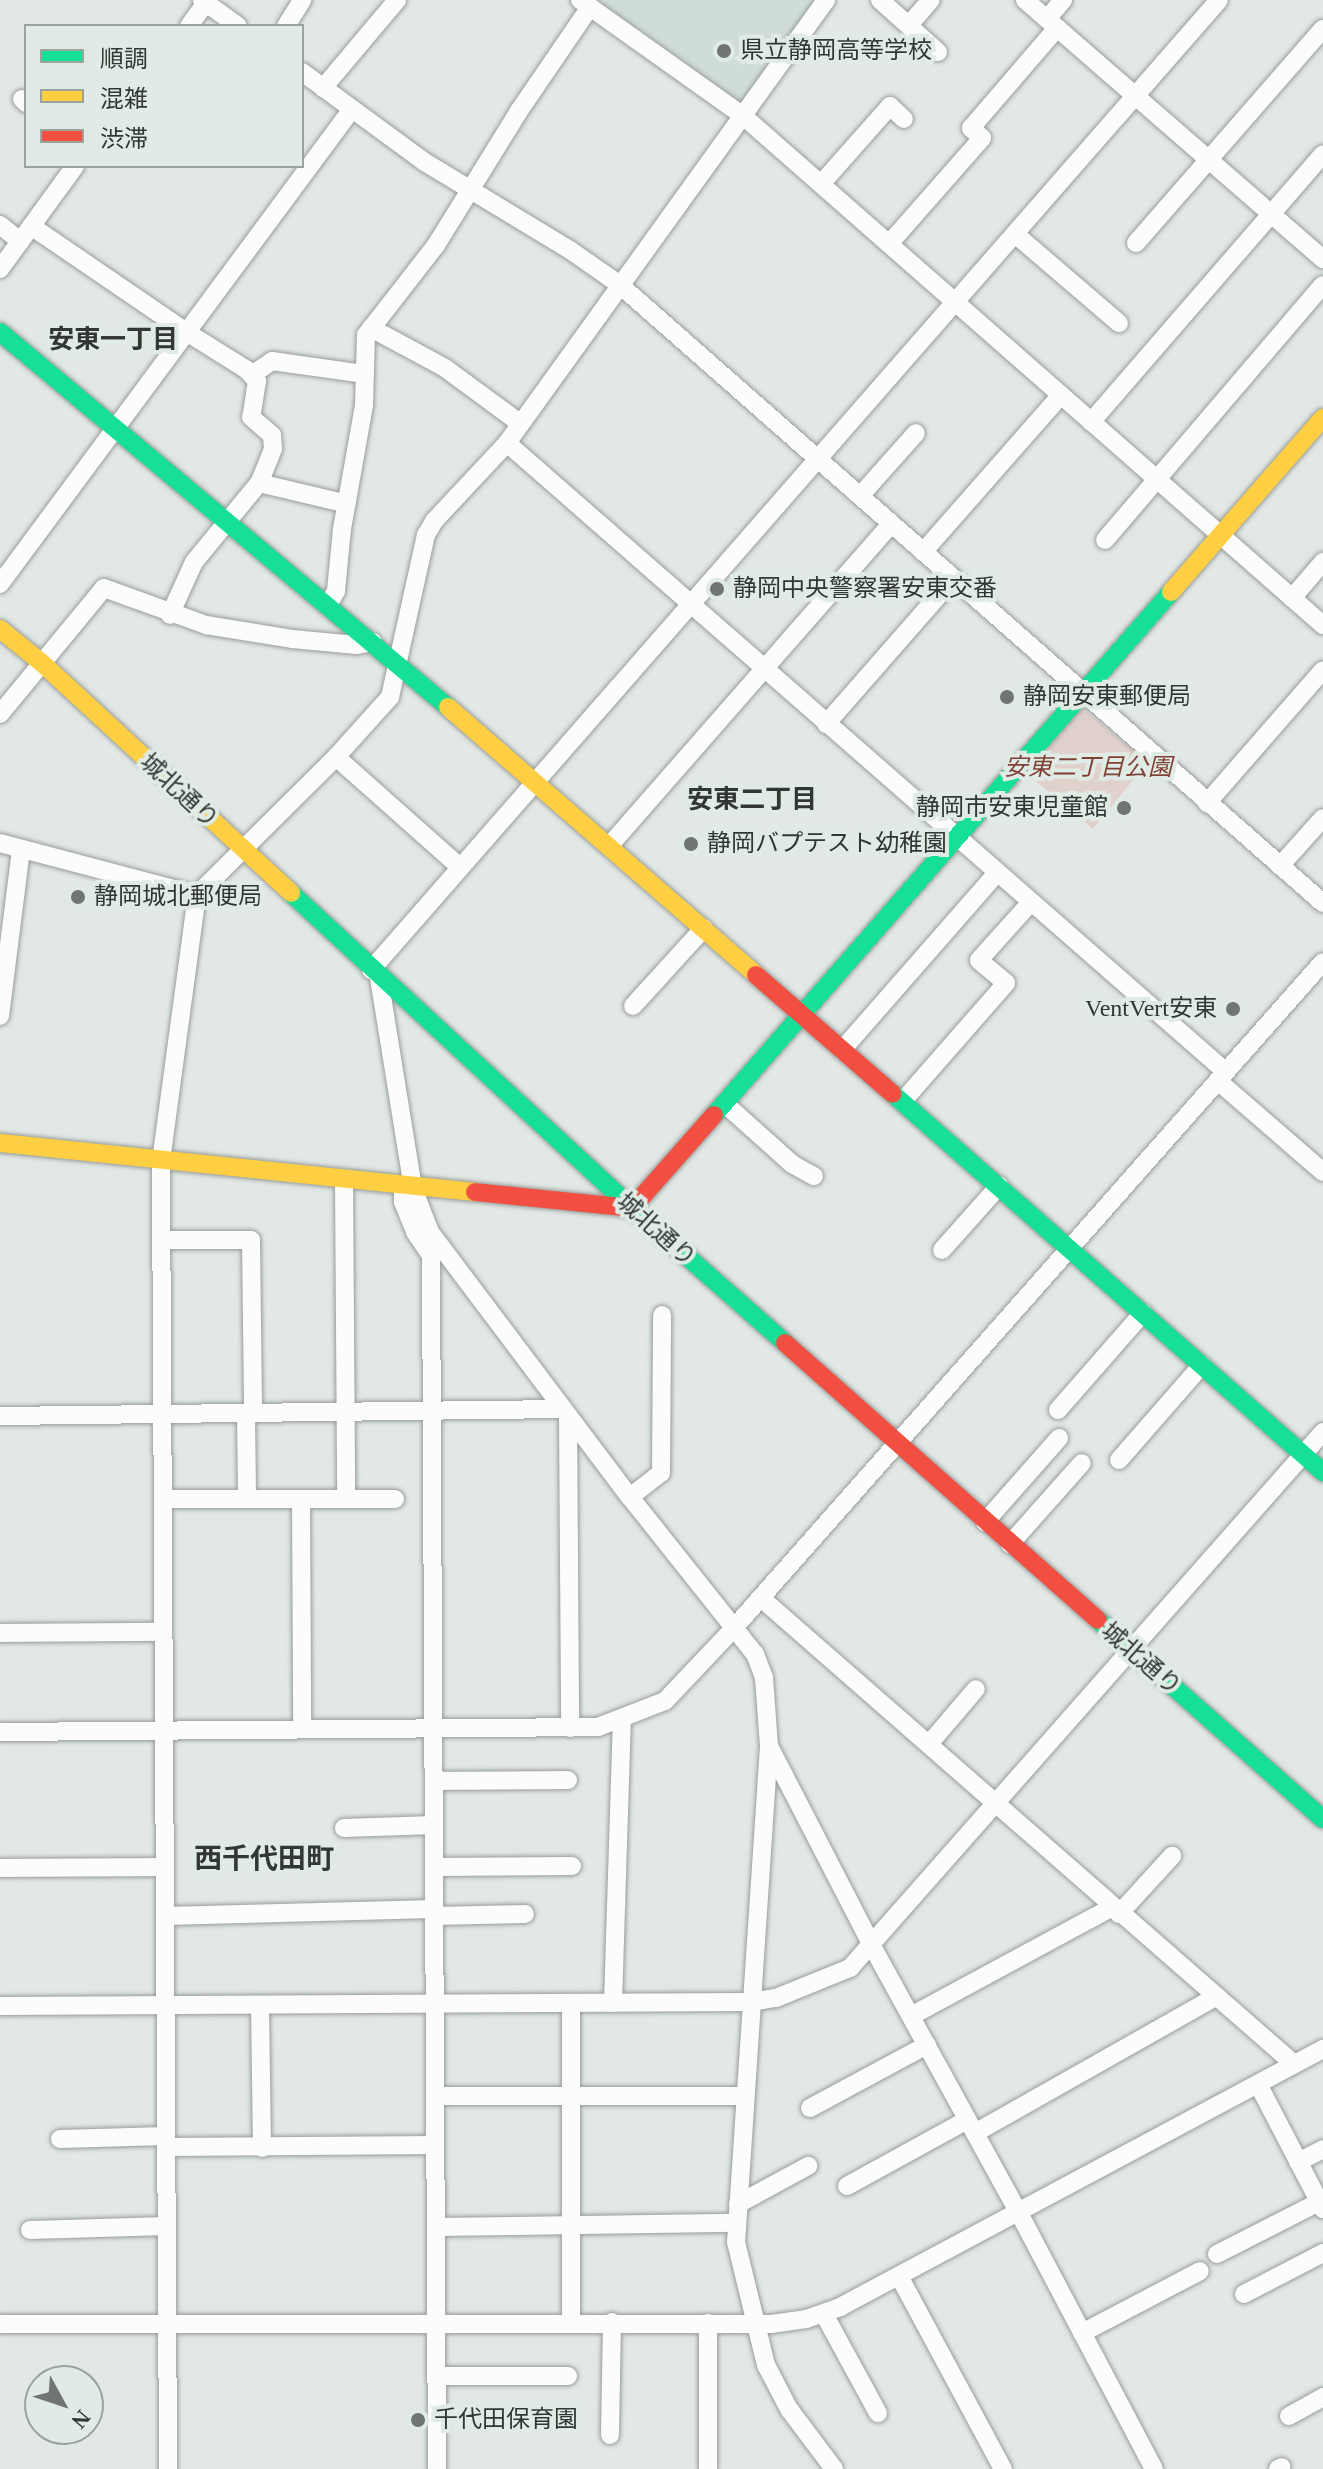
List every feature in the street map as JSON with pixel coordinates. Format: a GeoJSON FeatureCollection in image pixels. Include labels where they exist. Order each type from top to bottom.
{"type":"FeatureCollection","features":[{"type":"Feature","properties":{"kind":"street"},"geometry":{"type":"LineString","coordinates":[[287,24],[302,0]]}},
{"type":"Feature","properties":{"kind":"street"},"geometry":{"type":"LineString","coordinates":[[323,88],[397,0]]}},
{"type":"Feature","properties":{"kind":"street"},"geometry":{"type":"LineString","coordinates":[[168,2469],[161,1161],[197,895],[336,757],[390,697],[426,535],[434,521],[507,443],[826,0]]}},
{"type":"Feature","properties":{"kind":"street"},"geometry":{"type":"LineString","coordinates":[[880,0],[938,52]]}},
{"type":"Feature","properties":{"kind":"street"},"geometry":{"type":"LineString","coordinates":[[909,25],[931,0]]}},
{"type":"Feature","properties":{"kind":"street"},"geometry":{"type":"LineString","coordinates":[[1025,0],[1323,259]]}},
{"type":"Feature","properties":{"kind":"street"},"geometry":{"type":"LineString","coordinates":[[889,244],[982,138],[971,128],[1052,24],[1063,0]]}},
{"type":"Feature","properties":{"kind":"street"},"geometry":{"type":"LineString","coordinates":[[834,2469],[776,2388],[755,2323],[736,2242],[769,1746],[764,1678],[755,1654],[630,1497],[430,1232],[408,1187],[375,974],[460,867],[535,780],[1219,0]]}},
{"type":"Feature","properties":{"kind":"street"},"geometry":{"type":"LineString","coordinates":[[190,24],[204,1],[235,24]]}},
{"type":"Feature","properties":{"kind":"street"},"geometry":{"type":"LineString","coordinates":[[328,605],[336,591],[364,405],[366,335],[436,245],[585,3],[742,115],[1323,625]]}},
{"type":"Feature","properties":{"kind":"street"},"geometry":{"type":"LineString","coordinates":[[1136,243],[1323,29]]}},
{"type":"Feature","properties":{"kind":"street"},"geometry":{"type":"LineString","coordinates":[[304,74],[470,191],[570,250],[620,285],[1323,903]]}},
{"type":"Feature","properties":{"kind":"street"},"geometry":{"type":"LineString","coordinates":[[821,184],[890,106],[904,119]]}},
{"type":"Feature","properties":{"kind":"street"},"geometry":{"type":"LineString","coordinates":[[0,584],[352,109]]}},
{"type":"Feature","properties":{"kind":"street"},"geometry":{"type":"LineString","coordinates":[[1091,422],[1323,154]]}},
{"type":"Feature","properties":{"kind":"street"},"geometry":{"type":"LineString","coordinates":[[0,269],[74,168]]}},
{"type":"Feature","properties":{"kind":"street"},"geometry":{"type":"LineString","coordinates":[[0,225],[26,233],[253,374],[257,391],[251,417],[272,435],[273,449],[259,483],[194,562],[170,615]]}},
{"type":"Feature","properties":{"kind":"street"},"geometry":{"type":"LineString","coordinates":[[1015,234],[1119,323]]}},
{"type":"Feature","properties":{"kind":"street"},"geometry":{"type":"LineString","coordinates":[[1105,540],[1323,285]]}},
{"type":"Feature","properties":{"kind":"street"},"geometry":{"type":"LineString","coordinates":[[371,328],[445,368],[521,424]]}},
{"type":"Feature","properties":{"kind":"street"},"geometry":{"type":"LineString","coordinates":[[0,332],[535,780],[1323,1472]]}},
{"type":"Feature","properties":{"kind":"street"},"geometry":{"type":"LineString","coordinates":[[253,374],[272,361],[365,374]]}},
{"type":"Feature","properties":{"kind":"street"},"geometry":{"type":"LineString","coordinates":[[923,552],[1061,395]]}},
{"type":"Feature","properties":{"kind":"street"},"geometry":{"type":"LineString","coordinates":[[0,1143],[632,1208],[1323,418]]}},
{"type":"Feature","properties":{"kind":"street"},"geometry":{"type":"LineString","coordinates":[[860,496],[916,433]]}},
{"type":"Feature","properties":{"kind":"street"},"geometry":{"type":"LineString","coordinates":[[507,443],[1031,902],[1323,1172]]}},
{"type":"Feature","properties":{"kind":"street"},"geometry":{"type":"LineString","coordinates":[[259,483],[347,504]]}},
{"type":"Feature","properties":{"kind":"street"},"geometry":{"type":"LineString","coordinates":[[610,845],[766,671],[891,524]]}},
{"type":"Feature","properties":{"kind":"street"},"geometry":{"type":"LineString","coordinates":[[1292,598],[1323,562]]}},
{"type":"Feature","properties":{"kind":"street"},"geometry":{"type":"LineString","coordinates":[[826,724],[953,579]]}},
{"type":"Feature","properties":{"kind":"street"},"geometry":{"type":"LineString","coordinates":[[0,714],[104,588],[170,615],[292,639],[357,645],[373,642]]}},
{"type":"Feature","properties":{"kind":"street","name":"城北通り"},"geometry":{"type":"LineString","coordinates":[[0,629],[42,663],[375,974],[632,1208],[1323,1819]]}},
{"type":"Feature","properties":{"kind":"street"},"geometry":{"type":"LineString","coordinates":[[1207,803],[1323,670]]}},
{"type":"Feature","properties":{"kind":"street"},"geometry":{"type":"LineString","coordinates":[[336,757],[460,867]]}},
{"type":"Feature","properties":{"kind":"street"},"geometry":{"type":"LineString","coordinates":[[1280,866],[1323,818]]}},
{"type":"Feature","properties":{"kind":"street"},"geometry":{"type":"LineString","coordinates":[[0,843],[197,895]]}},
{"type":"Feature","properties":{"kind":"street"},"geometry":{"type":"LineString","coordinates":[[0,1016],[21,849]]}},
{"type":"Feature","properties":{"kind":"street"},"geometry":{"type":"LineString","coordinates":[[842,1050],[997,873]]}},
{"type":"Feature","properties":{"kind":"street"},"geometry":{"type":"LineString","coordinates":[[902,1102],[1006,983],[979,960],[1031,902]]}},
{"type":"Feature","properties":{"kind":"street"},"geometry":{"type":"LineString","coordinates":[[633,1006],[704,928]]}},
{"type":"Feature","properties":{"kind":"street"},"geometry":{"type":"LineString","coordinates":[[0,1732],[598,1727],[665,1701],[761,1598],[1323,962]]}},
{"type":"Feature","properties":{"kind":"street"},"geometry":{"type":"LineString","coordinates":[[725,1104],[792,1164],[814,1176]]}},
{"type":"Feature","properties":{"kind":"street"},"geometry":{"type":"LineString","coordinates":[[344,1180],[346,1499]]}},
{"type":"Feature","properties":{"kind":"street"},"geometry":{"type":"LineString","coordinates":[[942,1250],[999,1186]]}},
{"type":"Feature","properties":{"kind":"street"},"geometry":{"type":"LineString","coordinates":[[408,1187],[403,1202],[415,1232],[431,1256],[437,2469]]}},
{"type":"Feature","properties":{"kind":"street"},"geometry":{"type":"LineString","coordinates":[[161,1240],[251,1240],[247,1499]]}},
{"type":"Feature","properties":{"kind":"street"},"geometry":{"type":"LineString","coordinates":[[1058,1410],[1143,1313]]}},
{"type":"Feature","properties":{"kind":"street"},"geometry":{"type":"LineString","coordinates":[[630,1497],[661,1473],[662,1315]]}},
{"type":"Feature","properties":{"kind":"street"},"geometry":{"type":"LineString","coordinates":[[1119,1460],[1202,1365]]}},
{"type":"Feature","properties":{"kind":"street"},"geometry":{"type":"LineString","coordinates":[[0,1416],[566,1413]]}},
{"type":"Feature","properties":{"kind":"street"},"geometry":{"type":"LineString","coordinates":[[566,1413],[570,1728]]}},
{"type":"Feature","properties":{"kind":"street"},"geometry":{"type":"LineString","coordinates":[[0,2006],[750,2002],[776,1998],[850,1968],[1323,1432]]}},
{"type":"Feature","properties":{"kind":"street"},"geometry":{"type":"LineString","coordinates":[[985,1522],[1059,1438]]}},
{"type":"Feature","properties":{"kind":"street"},"geometry":{"type":"LineString","coordinates":[[1010,1544],[1082,1463]]}},
{"type":"Feature","properties":{"kind":"street"},"geometry":{"type":"LineString","coordinates":[[163,1499],[395,1499]]}},
{"type":"Feature","properties":{"kind":"street"},"geometry":{"type":"LineString","coordinates":[[301,1499],[302,1728]]}},
{"type":"Feature","properties":{"kind":"street"},"geometry":{"type":"LineString","coordinates":[[761,1598],[1115,1911],[1294,2064]]}},
{"type":"Feature","properties":{"kind":"street"},"geometry":{"type":"LineString","coordinates":[[0,1633],[163,1632]]}},
{"type":"Feature","properties":{"kind":"street"},"geometry":{"type":"LineString","coordinates":[[929,1744],[976,1689]]}},
{"type":"Feature","properties":{"kind":"street"},"geometry":{"type":"LineString","coordinates":[[613,2003],[622,1720]]}},
{"type":"Feature","properties":{"kind":"street"},"geometry":{"type":"LineString","coordinates":[[769,1746],[872,1946],[1019,2213],[1154,2469]]}},
{"type":"Feature","properties":{"kind":"street"},"geometry":{"type":"LineString","coordinates":[[434,1781],[568,1780]]}},
{"type":"Feature","properties":{"kind":"street"},"geometry":{"type":"LineString","coordinates":[[344,1828],[434,1825]]}},
{"type":"Feature","properties":{"kind":"street"},"geometry":{"type":"LineString","coordinates":[[911,2016],[1115,1911],[1172,1856]]}},
{"type":"Feature","properties":{"kind":"street"},"geometry":{"type":"LineString","coordinates":[[434,1867],[572,1866]]}},
{"type":"Feature","properties":{"kind":"street"},"geometry":{"type":"LineString","coordinates":[[0,1868],[165,1867]]}},
{"type":"Feature","properties":{"kind":"street"},"geometry":{"type":"LineString","coordinates":[[165,1916],[525,1914]]}},
{"type":"Feature","properties":{"kind":"street"},"geometry":{"type":"LineString","coordinates":[[847,2186],[971,2127],[1215,1997]]}},
{"type":"Feature","properties":{"kind":"street"},"geometry":{"type":"LineString","coordinates":[[571,2003],[571,2322]]}},
{"type":"Feature","properties":{"kind":"street"},"geometry":{"type":"LineString","coordinates":[[260,2005],[262,2148]]}},
{"type":"Feature","properties":{"kind":"street"},"geometry":{"type":"LineString","coordinates":[[810,2108],[927,2045]]}},
{"type":"Feature","properties":{"kind":"street"},"geometry":{"type":"LineString","coordinates":[[0,2324],[785,2323],[824,2314],[899,2276],[1323,2049]]}},
{"type":"Feature","properties":{"kind":"street"},"geometry":{"type":"LineString","coordinates":[[1217,2254],[1321,2205],[1258,2084]]}},
{"type":"Feature","properties":{"kind":"street"},"geometry":{"type":"LineString","coordinates":[[435,2096],[744,2096]]}},
{"type":"Feature","properties":{"kind":"street"},"geometry":{"type":"LineString","coordinates":[[60,2139],[262,2148],[435,2145]]}},
{"type":"Feature","properties":{"kind":"street"},"geometry":{"type":"LineString","coordinates":[[1298,2162],[1323,2149]]}},
{"type":"Feature","properties":{"kind":"street"},"geometry":{"type":"LineString","coordinates":[[437,2227],[570,2225],[737,2214],[808,2166]]}},
{"type":"Feature","properties":{"kind":"street"},"geometry":{"type":"LineString","coordinates":[[30,2230],[167,2226]]}},
{"type":"Feature","properties":{"kind":"street"},"geometry":{"type":"LineString","coordinates":[[1244,2294],[1323,2253]]}},
{"type":"Feature","properties":{"kind":"street"},"geometry":{"type":"LineString","coordinates":[[1082,2333],[1200,2271]]}},
{"type":"Feature","properties":{"kind":"street"},"geometry":{"type":"LineString","coordinates":[[899,2276],[1003,2469]]}},
{"type":"Feature","properties":{"kind":"street"},"geometry":{"type":"LineString","coordinates":[[824,2314],[878,2413]]}},
{"type":"Feature","properties":{"kind":"street"},"geometry":{"type":"LineString","coordinates":[[610,2435],[612,2322]]}},
{"type":"Feature","properties":{"kind":"street"},"geometry":{"type":"LineString","coordinates":[[708,2323],[708,2469]]}},
{"type":"Feature","properties":{"kind":"street"},"geometry":{"type":"LineString","coordinates":[[436,2376],[568,2376]]}},
{"type":"Feature","properties":{"kind":"street"},"geometry":{"type":"LineString","coordinates":[[1289,2416],[1323,2397]]}},
{"type":"Feature","properties":{"kind":"shaded area","name":"県立静岡高等学校"},"geometry":{"type":"Polygon","coordinates":[[[597,0],[817,0],[741,103],[597,0]]]}},
{"type":"Feature","properties":{"kind":"green space","name":"安東二丁目公園"},"geometry":{"type":"Polygon","coordinates":[[[1082,708],[1148,762],[1093,829],[1027,774],[1082,708]]]}},
{"type":"Feature","properties":{"kind":"traffic: fast"},"geometry":{"type":"LineString","coordinates":[[0,332],[448,707]]}},
{"type":"Feature","properties":{"kind":"traffic: fast"},"geometry":{"type":"LineString","coordinates":[[714,1115],[1171,592]]}},
{"type":"Feature","properties":{"kind":"traffic: fast"},"geometry":{"type":"LineString","coordinates":[[291,893],[632,1208],[785,1343]]}},
{"type":"Feature","properties":{"kind":"traffic: fast"},"geometry":{"type":"LineString","coordinates":[[893,1094],[1323,1472]]}},
{"type":"Feature","properties":{"kind":"traffic: fast"},"geometry":{"type":"LineString","coordinates":[[1098,1620],[1323,1819]]}},
{"type":"Feature","properties":{"kind":"traffic: slow"},"geometry":{"type":"LineString","coordinates":[[1171,592],[1323,418]]}},
{"type":"Feature","properties":{"kind":"traffic: slow"},"geometry":{"type":"LineString","coordinates":[[0,629],[42,663],[291,893]]}},
{"type":"Feature","properties":{"kind":"traffic: slow"},"geometry":{"type":"LineString","coordinates":[[448,707],[756,975]]}},
{"type":"Feature","properties":{"kind":"traffic: slow"},"geometry":{"type":"LineString","coordinates":[[0,1143],[475,1192]]}},
{"type":"Feature","properties":{"kind":"traffic: jam"},"geometry":{"type":"LineString","coordinates":[[756,975],[893,1094]]}},
{"type":"Feature","properties":{"kind":"traffic: jam"},"geometry":{"type":"LineString","coordinates":[[475,1192],[632,1208],[714,1115]]}},
{"type":"Feature","properties":{"kind":"traffic: jam"},"geometry":{"type":"LineString","coordinates":[[785,1343],[1098,1620]]}},
{"type":"Feature","properties":{"kind":"place","name":"県立静岡高等学校"},"geometry":{"type":"Point","coordinates":[724,51]}},
{"type":"Feature","properties":{"kind":"place","name":"静岡中央警察署安東交番"},"geometry":{"type":"Point","coordinates":[717,589]}},
{"type":"Feature","properties":{"kind":"place","name":"静岡安東郵便局"},"geometry":{"type":"Point","coordinates":[1007,697]}},
{"type":"Feature","properties":{"kind":"place","name":"静岡市安東児童館"},"geometry":{"type":"Point","coordinates":[1124,808]}},
{"type":"Feature","properties":{"kind":"place","name":"静岡バプテスト幼稚園"},"geometry":{"type":"Point","coordinates":[691,844]}},
{"type":"Feature","properties":{"kind":"place","name":"静岡城北郵便局"},"geometry":{"type":"Point","coordinates":[78,897]}},
{"type":"Feature","properties":{"kind":"place","name":"VentVert安東"},"geometry":{"type":"Point","coordinates":[1233,1009]}},
{"type":"Feature","properties":{"kind":"place","name":"千代田保育園"},"geometry":{"type":"Point","coordinates":[418,2420]}},
{"type":"Feature","properties":{"kind":"district","name":"安東一丁目"},"geometry":{"type":"Point","coordinates":[113,340]}},
{"type":"Feature","properties":{"kind":"district","name":"安東二丁目"},"geometry":{"type":"Point","coordinates":[752,800]}},
{"type":"Feature","properties":{"kind":"district","name":"西千代田町"},"geometry":{"type":"Point","coordinates":[264,1859]}}]}
